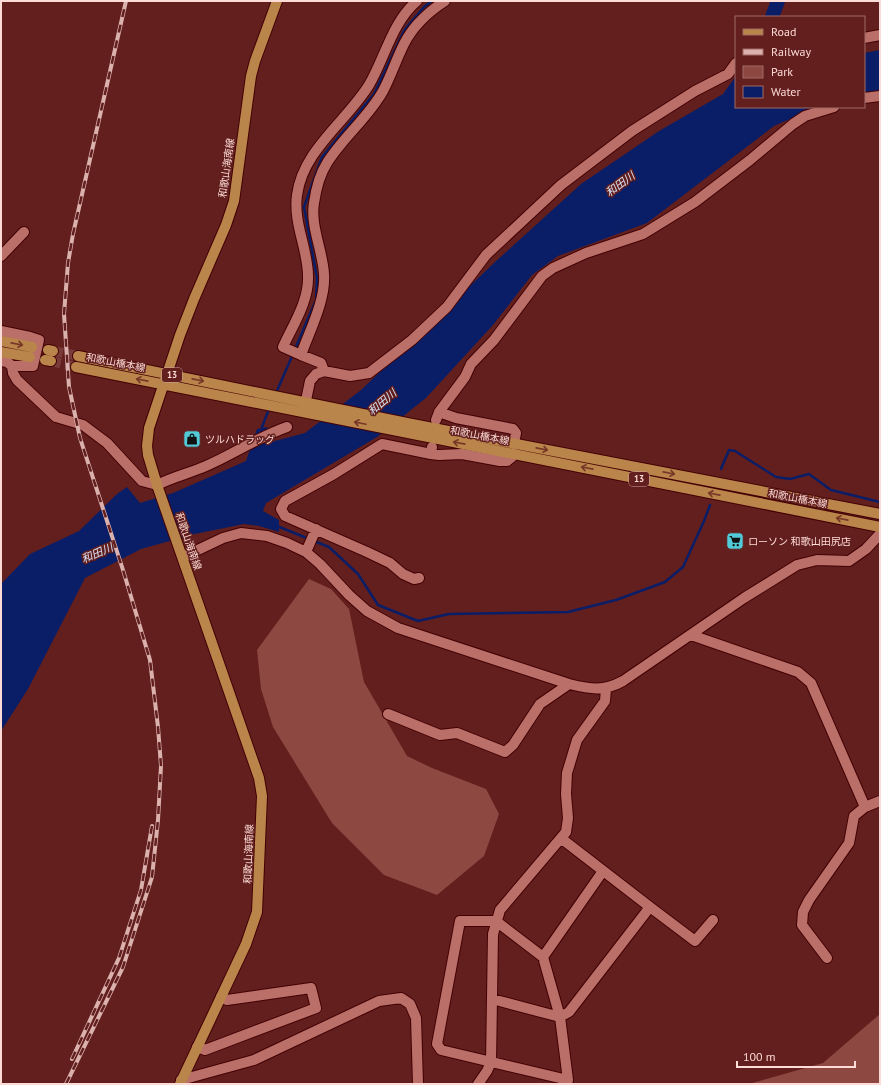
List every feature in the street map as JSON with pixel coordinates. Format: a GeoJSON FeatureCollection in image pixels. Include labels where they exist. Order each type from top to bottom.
{"type":"FeatureCollection","features":[{"type":"Feature","properties":{"kind":"main road","name":"和歌山海南線"},"geometry":{"type":"LineString","coordinates":[[180,1082],[246,944],[257,912],[262,796],[259,778],[158,488],[148,455],[147,446],[152,418],[165,379],[194,299],[226,225],[234,201],[251,76],[277,1]]}},
{"type":"Feature","properties":{"kind":"main road"},"geometry":{"type":"LineString","coordinates":[[1,341],[32,347]]}},
{"type":"Feature","properties":{"kind":"main road"},"geometry":{"type":"LineString","coordinates":[[1,352],[30,358]]}},
{"type":"Feature","properties":{"kind":"main road","name":"和歌山橋本線"},"geometry":{"type":"LineString","coordinates":[[78,356],[165,379],[264,399],[279,407],[398,431],[514,448],[880,514]]}},
{"type":"Feature","properties":{"kind":"main road","name":"和歌山橋本線"},"geometry":{"type":"LineString","coordinates":[[76,367],[165,379]]}},
{"type":"Feature","properties":{"kind":"main road","name":"和歌山橋本線"},"geometry":{"type":"LineString","coordinates":[[264,399],[282,397],[306,401],[407,422],[514,448],[880,527]]}},
{"type":"Feature","properties":{"kind":"street"},"geometry":{"type":"LineString","coordinates":[[324,371],[321,363],[283,347],[301,309],[308,289],[308,275],[296,203],[297,193],[301,179],[311,156],[357,103],[370,83],[396,28],[411,6],[417,1]]}},
{"type":"Feature","properties":{"kind":"street"},"geometry":{"type":"LineString","coordinates":[[300,355],[320,303],[324,287],[324,274],[313,204],[322,173],[341,144],[366,116],[383,91],[405,43],[421,20],[445,1]]}},
{"type":"Feature","properties":{"kind":"street"},"geometry":{"type":"LineString","coordinates":[[865,38],[880,35]]}},
{"type":"Feature","properties":{"kind":"street"},"geometry":{"type":"LineString","coordinates":[[305,412],[310,381],[316,374],[324,371],[350,376],[369,373],[412,340],[447,307],[486,255],[561,186],[632,132],[695,91],[728,74],[735,64]]}},
{"type":"Feature","properties":{"kind":"street"},"geometry":{"type":"LineString","coordinates":[[865,98],[880,96]]}},
{"type":"Feature","properties":{"kind":"street"},"geometry":{"type":"LineString","coordinates":[[419,578],[414,579],[384,560],[315,532],[285,516],[282,509],[285,501],[334,474],[382,444],[431,451],[439,455],[462,454],[500,461],[507,461],[512,458],[516,433],[513,429],[438,416],[465,377],[471,364],[494,340],[542,276],[553,268],[586,253],[643,234],[695,202],[750,160],[793,124],[806,116],[831,108]]}},
{"type":"Feature","properties":{"kind":"street"},"geometry":{"type":"LineString","coordinates":[[1,256],[24,232]]}},
{"type":"Feature","properties":{"kind":"street"},"geometry":{"type":"LineString","coordinates":[[1,331],[38,340],[32,366],[12,366]]}},
{"type":"Feature","properties":{"kind":"street"},"geometry":{"type":"LineString","coordinates":[[1,361],[8,362],[12,366],[13,373],[17,380],[56,417],[83,425],[107,443],[142,481],[158,488],[172,478],[206,466],[271,433],[287,427]]}},
{"type":"Feature","properties":{"kind":"street"},"geometry":{"type":"LineString","coordinates":[[307,549],[315,532]]}},
{"type":"Feature","properties":{"kind":"street"},"geometry":{"type":"LineString","coordinates":[[183,557],[223,538],[241,533],[266,536],[307,549],[349,595],[367,612],[398,628],[569,684],[588,688],[606,688],[613,687],[623,681],[744,598],[797,565],[817,560],[849,561],[866,549],[880,534]]}},
{"type":"Feature","properties":{"kind":"street"},"geometry":{"type":"LineString","coordinates":[[691,635],[798,672],[811,683],[865,807]]}},
{"type":"Feature","properties":{"kind":"street"},"geometry":{"type":"LineString","coordinates":[[388,714],[440,735],[457,733],[505,752],[513,745],[540,704],[569,684]]}},
{"type":"Feature","properties":{"kind":"street"},"geometry":{"type":"LineString","coordinates":[[478,1084],[491,1062],[493,934],[496,921],[500,910],[562,839],[566,832],[568,818],[566,794],[567,773],[576,740],[604,701],[606,688]]}},
{"type":"Feature","properties":{"kind":"street"},"geometry":{"type":"LineString","coordinates":[[827,958],[802,924],[803,912],[808,900],[849,843],[854,816],[865,807],[880,801]]}},
{"type":"Feature","properties":{"kind":"street"},"geometry":{"type":"LineString","coordinates":[[562,839],[695,940],[713,920]]}},
{"type":"Feature","properties":{"kind":"street"},"geometry":{"type":"LineString","coordinates":[[543,957],[603,871]]}},
{"type":"Feature","properties":{"kind":"street"},"geometry":{"type":"LineString","coordinates":[[492,1000],[560,1017],[569,1012],[650,907]]}},
{"type":"Feature","properties":{"kind":"street"},"geometry":{"type":"LineString","coordinates":[[460,921],[496,921],[543,957],[560,1017],[568,1082],[441,1050],[438,1044],[460,921]]}},
{"type":"Feature","properties":{"kind":"street"},"geometry":{"type":"LineString","coordinates":[[197,1047],[205,1050],[316,1008],[311,988],[227,1000],[221,997]]}},
{"type":"Feature","properties":{"kind":"street"},"geometry":{"type":"LineString","coordinates":[[180,1082],[254,1060],[379,1001],[401,998],[410,1004],[416,1018],[418,1084]]}},
{"type":"Feature","properties":{"kind":"green space"},"geometry":{"type":"Polygon","coordinates":[[[309,579],[331,589],[349,609],[364,682],[407,756],[432,768],[486,789],[499,814],[484,856],[437,895],[384,875],[332,823],[273,727],[261,689],[257,650],[309,579]]]}},
{"type":"Feature","properties":{"kind":"green space"},"geometry":{"type":"Polygon","coordinates":[[[880,1014],[880,1084],[749,1084],[823,1063],[880,1014]]]}},
{"type":"Feature","properties":{"kind":"water"},"geometry":{"type":"Polygon","coordinates":[[[880,50],[880,90],[865,93],[865,53],[880,50]]]}},
{"type":"Feature","properties":{"kind":"water","name":"和田川"},"geometry":{"type":"Polygon","coordinates":[[[735,77],[735,108],[816,108],[774,126],[647,223],[558,256],[532,275],[493,325],[426,398],[377,437],[266,503],[263,511],[279,520],[279,532],[259,526],[244,524],[195,534],[141,549],[85,578],[28,689],[1,731],[1,584],[30,554],[79,531],[117,494],[127,487],[140,503],[173,493],[246,461],[257,429],[267,427],[271,442],[305,433],[361,390],[495,262],[581,184],[659,131],[723,94],[735,77]]]}},
{"type":"Feature","properties":{"kind":"waterway"},"geometry":{"type":"LineString","coordinates":[[295,349],[316,300],[317,278],[304,207],[322,157],[374,94],[405,29],[425,6],[432,1]]}},
{"type":"Feature","properties":{"kind":"waterway"},"geometry":{"type":"LineString","coordinates":[[772,16],[778,1]]}},
{"type":"Feature","properties":{"kind":"waterway"},"geometry":{"type":"LineString","coordinates":[[276,393],[293,354]]}},
{"type":"Feature","properties":{"kind":"waterway"},"geometry":{"type":"LineString","coordinates":[[262,430],[269,409]]}},
{"type":"Feature","properties":{"kind":"waterway"},"geometry":{"type":"LineString","coordinates":[[721,469],[729,450],[735,451],[776,477],[790,479],[809,474],[831,490],[880,502]]}},
{"type":"Feature","properties":{"kind":"waterway"},"geometry":{"type":"LineString","coordinates":[[314,541],[329,547],[358,574],[378,605],[418,621],[449,614],[568,612],[616,600],[665,582],[683,567],[710,505]]}},
{"type":"Feature","properties":{"kind":"waterway"},"geometry":{"type":"LineString","coordinates":[[277,526],[309,539]]}},
{"type":"Feature","properties":{"kind":"tunnel"},"geometry":{"type":"LineString","coordinates":[[53,351],[78,356]]}},
{"type":"Feature","properties":{"kind":"tunnel"},"geometry":{"type":"LineString","coordinates":[[51,361],[76,367]]}},
{"type":"Feature","properties":{"kind":"railway"},"geometry":{"type":"LineString","coordinates":[[66,1084],[123,967],[152,877],[158,820],[161,766],[150,660],[123,570],[80,438],[69,387],[64,314],[68,263],[73,234],[126,1]]}},
{"type":"Feature","properties":{"kind":"railway"},"geometry":{"type":"LineString","coordinates":[[72,1059],[119,958],[141,890],[152,826]]}},
{"type":"Feature","properties":{"kind":"place","name":"ツルハドラッグ"},"geometry":{"type":"Point","coordinates":[192,439]}},
{"type":"Feature","properties":{"kind":"place","name":"ローソン 和歌山田尻店"},"geometry":{"type":"Point","coordinates":[735,541]}}]}
